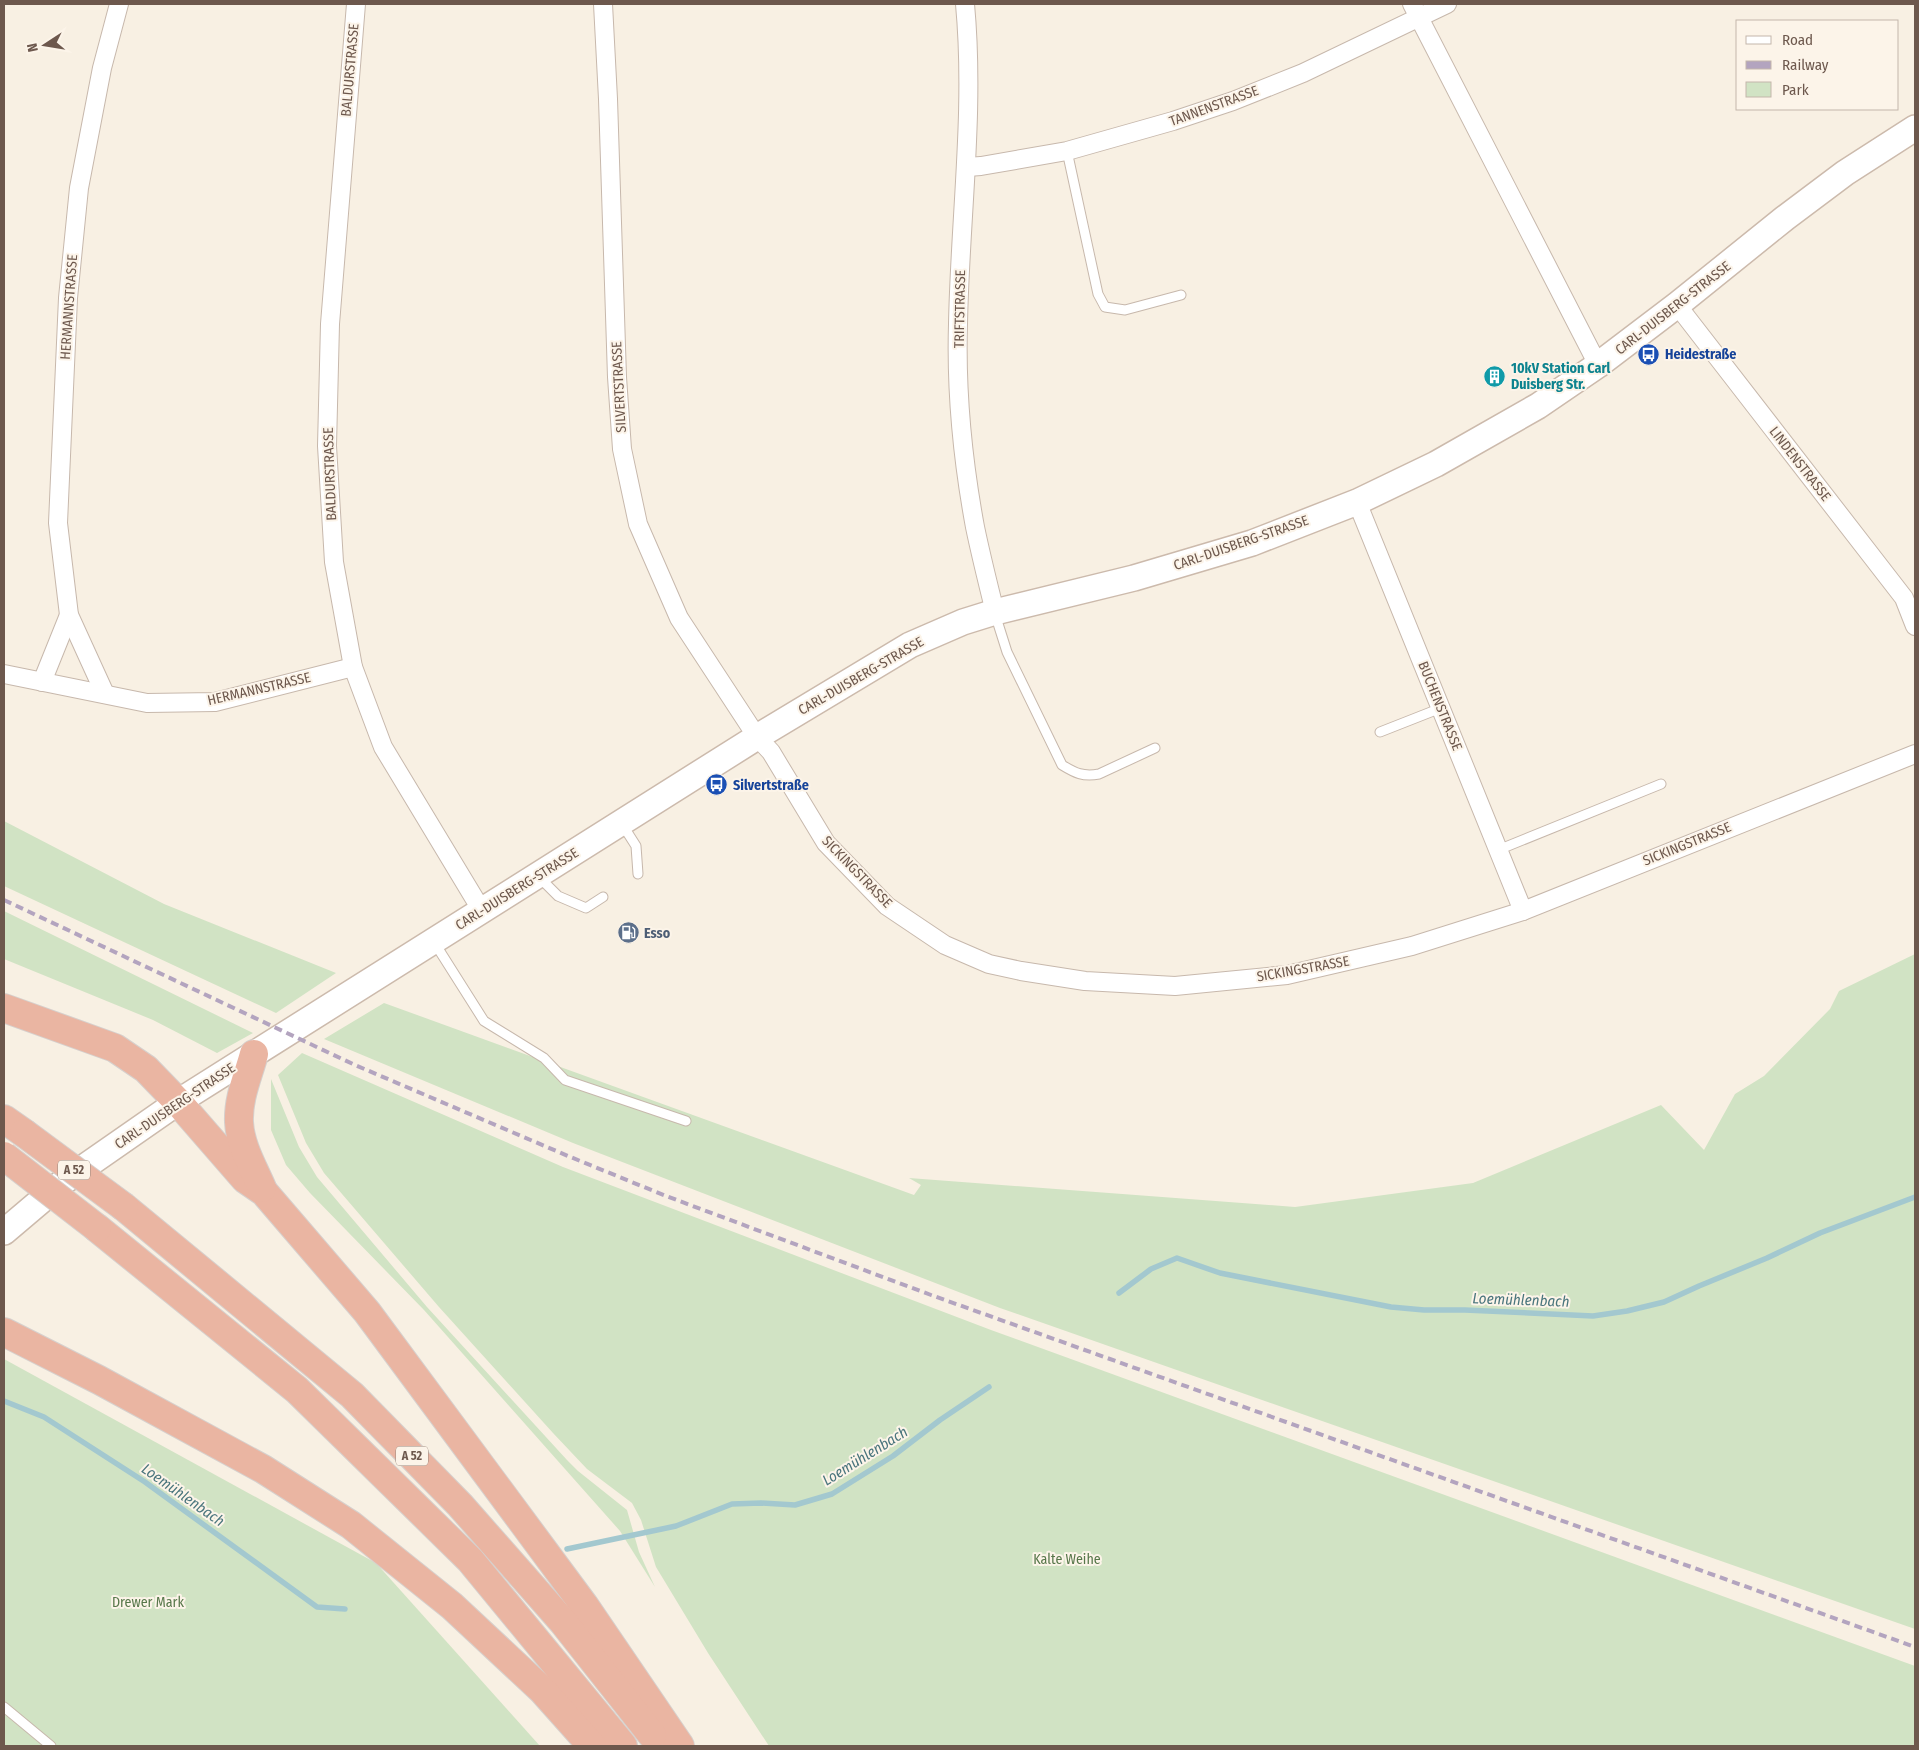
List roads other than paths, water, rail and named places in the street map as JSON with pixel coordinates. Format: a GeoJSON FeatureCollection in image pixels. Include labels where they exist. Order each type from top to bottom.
{"type":"FeatureCollection","features":[{"type":"Feature","properties":{"kind":"highway"},"geometry":{"type":"LineString","coordinates":[[4,1008],[115,1048],[146,1069],[178,1102],[245,1180],[264,1192]]}},
{"type":"Feature","properties":{"kind":"highway"},"geometry":{"type":"LineString","coordinates":[[254,1054],[244,1088],[239,1123],[246,1152],[264,1192],[367,1312],[584,1605],[680,1746]]}},
{"type":"Feature","properties":{"kind":"highway","name":"A 52"},"geometry":{"type":"LineString","coordinates":[[14,1126],[124,1207],[352,1395],[460,1505],[562,1622],[660,1746]]}},
{"type":"Feature","properties":{"kind":"highway","name":"A 52"},"geometry":{"type":"LineString","coordinates":[[4,1156],[97,1228],[297,1390],[470,1560],[623,1746]]}},
{"type":"Feature","properties":{"kind":"highway"},"geometry":{"type":"LineString","coordinates":[[4,1332],[99,1380],[263,1469],[351,1525],[452,1606],[542,1690],[592,1746]]}},
{"type":"Feature","properties":{"kind":"main road","name":"CARL-DUISBERG-STRASSE"},"geometry":{"type":"LineString","coordinates":[[4,1232],[63,1182],[178,1102],[756,737],[910,645],[963,622],[994,612],[1134,578],[1252,542],[1357,502],[1436,464],[1538,406],[1598,365],[1677,306],[1792,212],[1845,173],[1915,128]]}},
{"type":"Feature","properties":{"kind":"street","name":"HERMANNSTRASSE"},"geometry":{"type":"LineString","coordinates":[[105,694],[69,615],[58,522],[68,298],[79,188],[102,68],[119,4]]}},
{"type":"Feature","properties":{"kind":"street","name":"BALDURSTRASSE"},"geometry":{"type":"LineString","coordinates":[[356,4],[330,324],[327,446],[334,562],[353,667],[383,747],[482,911]]}},
{"type":"Feature","properties":{"kind":"street","name":"SILVERTSTRASSE"},"geometry":{"type":"LineString","coordinates":[[603,4],[617,377],[622,449],[638,524],[679,618],[756,737]]}},
{"type":"Feature","properties":{"kind":"street","name":"TRIFTSTRASSE"},"geometry":{"type":"LineString","coordinates":[[965,4],[969,102],[958,325],[962,431],[975,527],[994,612]]}},
{"type":"Feature","properties":{"kind":"street","name":"TANNENSTRASSE"},"geometry":{"type":"LineString","coordinates":[[967,167],[1067,151],[1173,121],[1233,101],[1303,73],[1416,10],[1447,4]]}},
{"type":"Feature","properties":{"kind":"street"},"geometry":{"type":"LineString","coordinates":[[1416,10],[1598,365]]}},
{"type":"Feature","properties":{"kind":"street","name":"LINDENSTRASSE"},"geometry":{"type":"LineString","coordinates":[[1677,306],[1904,598],[1915,626]]}},
{"type":"Feature","properties":{"kind":"street","name":"BUCHENSTRASSE"},"geometry":{"type":"LineString","coordinates":[[1357,502],[1523,911]]}},
{"type":"Feature","properties":{"kind":"street","name":"HERMANNSTRASSE"},"geometry":{"type":"LineString","coordinates":[[42,682],[69,615]]}},
{"type":"Feature","properties":{"kind":"street","name":"HERMANNSTRASSE"},"geometry":{"type":"LineString","coordinates":[[4,674],[147,703],[215,702],[353,667]]}},
{"type":"Feature","properties":{"kind":"street","name":"SICKINGSTRASSE"},"geometry":{"type":"LineString","coordinates":[[756,737],[771,752],[826,843],[887,906],[944,945],[989,964],[1021,971],[1084,981],[1175,986],[1287,975],[1412,946],[1523,911],[1915,754]]}},
{"type":"Feature","properties":{"kind":"lane"},"geometry":{"type":"LineString","coordinates":[[1067,151],[1098,294],[1105,307],[1125,310],[1181,295]]}},
{"type":"Feature","properties":{"kind":"lane"},"geometry":{"type":"LineString","coordinates":[[994,612],[1007,652],[1062,765],[1077,774],[1090,776],[1099,774],[1155,748]]}},
{"type":"Feature","properties":{"kind":"lane"},"geometry":{"type":"LineString","coordinates":[[1380,732],[1440,708]]}},
{"type":"Feature","properties":{"kind":"lane"},"geometry":{"type":"LineString","coordinates":[[1498,850],[1660,784]]}},
{"type":"Feature","properties":{"kind":"lane"},"geometry":{"type":"LineString","coordinates":[[621,823],[636,846],[638,874]]}},
{"type":"Feature","properties":{"kind":"lane"},"geometry":{"type":"LineString","coordinates":[[538,876],[558,896],[586,908],[603,897]]}},
{"type":"Feature","properties":{"kind":"lane"},"geometry":{"type":"LineString","coordinates":[[434,942],[484,1021],[544,1058],[566,1080],[686,1121]]}},
{"type":"Feature","properties":{"kind":"lane"},"geometry":{"type":"LineString","coordinates":[[4,1707],[51,1746]]}},
{"type":"Feature","properties":{"kind":"waterway","name":"Loemühlenbach"},"geometry":{"type":"LineString","coordinates":[[1119,1293],[1151,1269],[1177,1258],[1220,1273],[1391,1307],[1424,1310],[1593,1316],[1627,1311],[1664,1302],[1820,1233],[1915,1197]]}},
{"type":"Feature","properties":{"kind":"waterway","name":"Loemühlenbach"},"geometry":{"type":"LineString","coordinates":[[567,1549],[676,1526],[732,1504],[795,1505],[832,1494],[893,1456],[940,1420],[989,1387]]}},
{"type":"Feature","properties":{"kind":"waterway","name":"Loemühlenbach"},"geometry":{"type":"LineString","coordinates":[[4,1401],[44,1417],[145,1482],[317,1607],[345,1609]]}},
{"type":"Feature","properties":{"kind":"railway"},"geometry":{"type":"LineString","coordinates":[[4,900],[355,1065],[666,1196],[931,1295],[1915,1647]]}},
{"type":"Feature","properties":{"kind":"place","name":"Heidestraße"},"geometry":{"type":"Point","coordinates":[1649,354]}},
{"type":"Feature","properties":{"kind":"place","name":"10kV Station Carl Duisberg Str."},"geometry":{"type":"Point","coordinates":[1495,376]}},
{"type":"Feature","properties":{"kind":"place","name":"Silvertstraße"},"geometry":{"type":"Point","coordinates":[717,785]}},
{"type":"Feature","properties":{"kind":"place","name":"Esso"},"geometry":{"type":"Point","coordinates":[628,933]}},
{"type":"Feature","properties":{"kind":"park label","name":"Kalte Weihe"},"geometry":{"type":"Point","coordinates":[1067,1559]}},
{"type":"Feature","properties":{"kind":"park label","name":"Drewer Mark"},"geometry":{"type":"Point","coordinates":[148,1602]}}]}
